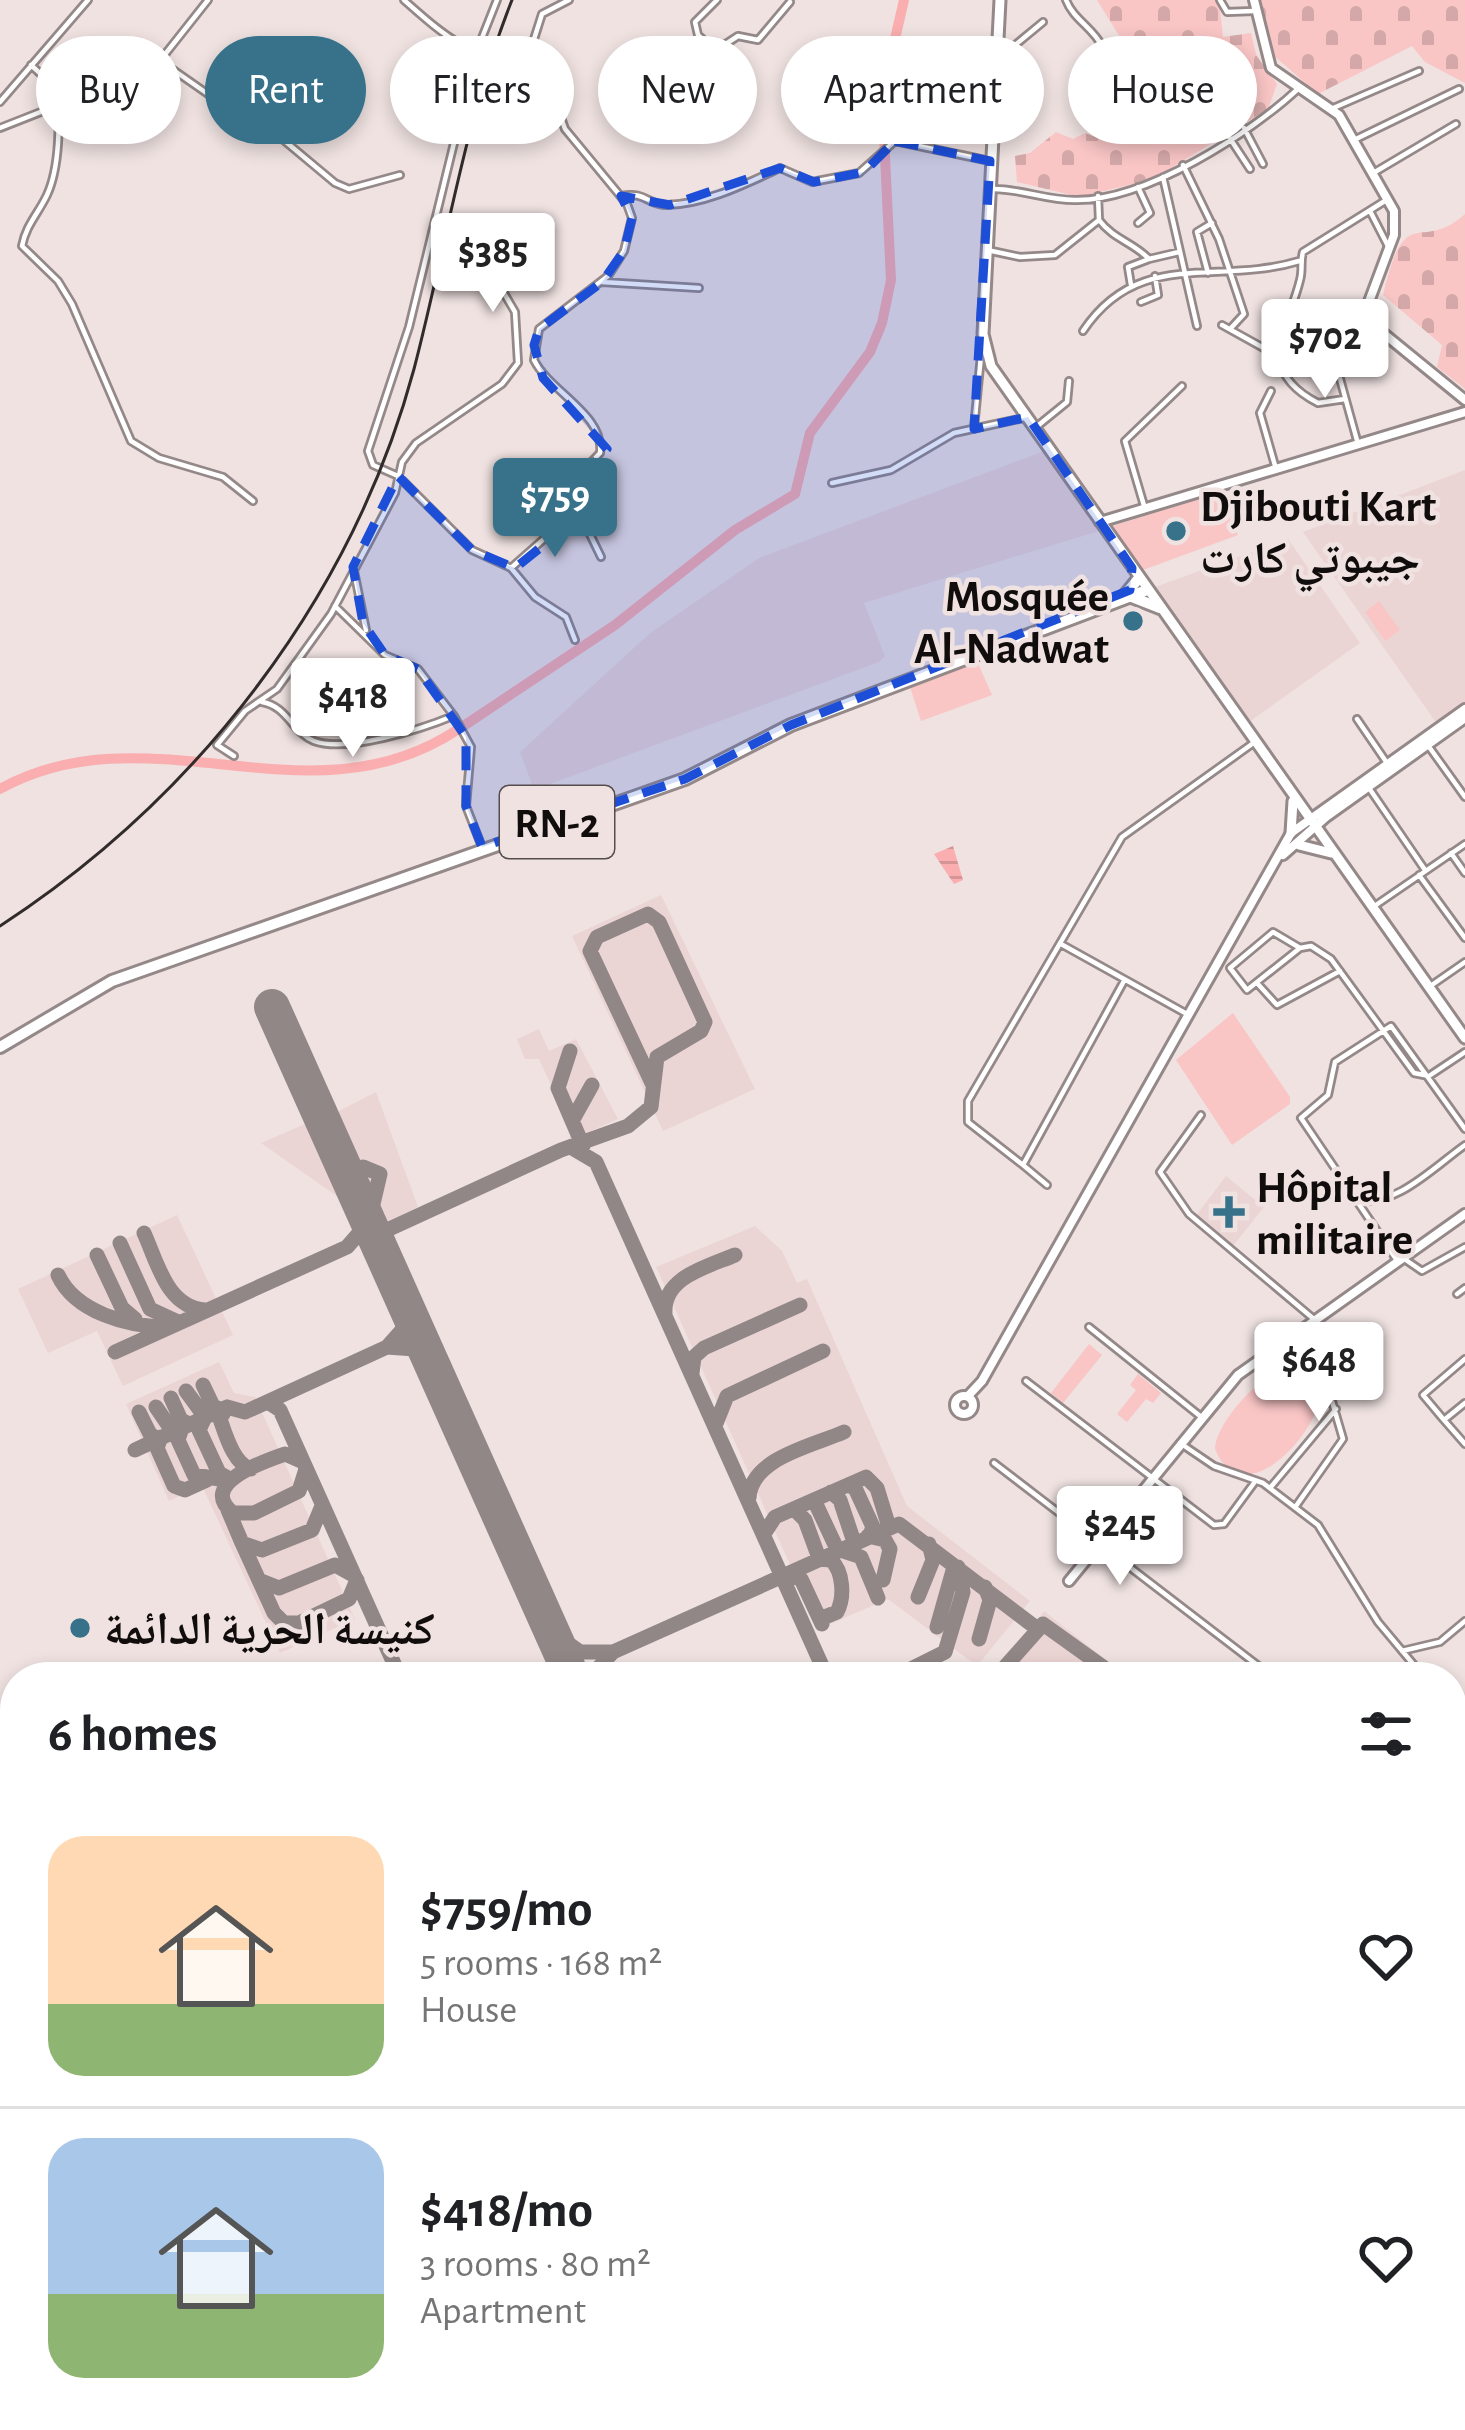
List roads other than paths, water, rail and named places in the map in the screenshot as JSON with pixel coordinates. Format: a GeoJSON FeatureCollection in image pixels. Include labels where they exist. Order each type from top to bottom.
{"type":"FeatureCollection","features":[{"type":"Feature","properties":{"kind":"highway"},"geometry":{"type":"LineString","coordinates":[[1135,573],[1124,597],[1160,608]]}},
{"type":"Feature","properties":{"kind":"highway","name":"RN-2"},"geometry":{"type":"LineString","coordinates":[[0,1048],[112,981],[685,779],[791,725],[1147,590]]}},
{"type":"Feature","properties":{"kind":"main road"},"geometry":{"type":"LineString","coordinates":[[996,36],[1000,0]]}},
{"type":"Feature","properties":{"kind":"main road"},"geometry":{"type":"LineString","coordinates":[[990,144],[983,334],[991,366],[1465,1038]]}},
{"type":"Feature","properties":{"kind":"main road"},"geometry":{"type":"LineString","coordinates":[[1291,832],[1292,796]]}},
{"type":"Feature","properties":{"kind":"main road"},"geometry":{"type":"LineString","coordinates":[[1299,845],[1336,855]]}},
{"type":"Feature","properties":{"kind":"street"},"geometry":{"type":"LineString","coordinates":[[0,102],[88,0]]}},
{"type":"Feature","properties":{"kind":"street"},"geometry":{"type":"LineString","coordinates":[[176,36],[208,0]]}},
{"type":"Feature","properties":{"kind":"street"},"geometry":{"type":"LineString","coordinates":[[404,0],[453,36]]}},
{"type":"Feature","properties":{"kind":"street"},"geometry":{"type":"LineString","coordinates":[[482,36],[496,0]]}},
{"type":"Feature","properties":{"kind":"street"},"geometry":{"type":"LineString","coordinates":[[535,36],[542,14],[569,0]]}},
{"type":"Feature","properties":{"kind":"street"},"geometry":{"type":"LineString","coordinates":[[717,0],[695,22],[698,35],[715,51],[738,36],[761,38],[790,2]]}},
{"type":"Feature","properties":{"kind":"street"},"geometry":{"type":"LineString","coordinates":[[1066,0],[1097,36]]}},
{"type":"Feature","properties":{"kind":"street"},"geometry":{"type":"LineString","coordinates":[[1220,0],[1228,12],[1255,6],[1264,57],[1277,75],[1331,109],[1356,140],[1396,219],[1369,298],[1372,324],[1465,400]]}},
{"type":"Feature","properties":{"kind":"street"},"geometry":{"type":"LineString","coordinates":[[1026,36],[1043,22]]}},
{"type":"Feature","properties":{"kind":"street"},"geometry":{"type":"LineString","coordinates":[[31,65],[36,70]]}},
{"type":"Feature","properties":{"kind":"street"},"geometry":{"type":"LineString","coordinates":[[1331,109],[1419,71]]}},
{"type":"Feature","properties":{"kind":"street"},"geometry":{"type":"LineString","coordinates":[[181,75],[262,122],[335,183],[349,189],[400,176]]}},
{"type":"Feature","properties":{"kind":"street"},"geometry":{"type":"LineString","coordinates":[[1257,119],[1299,88]]}},
{"type":"Feature","properties":{"kind":"street"},"geometry":{"type":"LineString","coordinates":[[1356,140],[1459,89]]}},
{"type":"Feature","properties":{"kind":"street"},"geometry":{"type":"LineString","coordinates":[[0,128],[36,114]]}},
{"type":"Feature","properties":{"kind":"street"},"geometry":{"type":"LineString","coordinates":[[1375,172],[1456,124]]}},
{"type":"Feature","properties":{"kind":"street"},"geometry":{"type":"LineString","coordinates":[[574,140],[621,196],[630,211],[630,233],[602,282],[539,328],[534,361],[552,389],[575,406],[599,436],[600,453],[572,486],[578,518],[601,557]]}},
{"type":"Feature","properties":{"kind":"street"},"geometry":{"type":"LineString","coordinates":[[621,196],[639,193],[670,205],[723,192],[784,167],[812,182],[859,173],[895,141],[990,161]]}},
{"type":"Feature","properties":{"kind":"street"},"geometry":{"type":"LineString","coordinates":[[55,144],[49,192],[26,227],[22,246],[58,280],[72,304],[131,440],[159,458],[223,477],[253,501]]}},
{"type":"Feature","properties":{"kind":"street"},"geometry":{"type":"LineString","coordinates":[[454,144],[409,327],[368,451],[374,465],[398,476],[460,541],[511,568],[535,598],[566,617],[575,640]]}},
{"type":"Feature","properties":{"kind":"street"},"geometry":{"type":"LineString","coordinates":[[989,189],[1072,200],[1098,196],[1138,188],[1217,144]]}},
{"type":"Feature","properties":{"kind":"street"},"geometry":{"type":"LineString","coordinates":[[1233,144],[1250,169]]}},
{"type":"Feature","properties":{"kind":"street"},"geometry":{"type":"LineString","coordinates":[[1252,144],[1263,164]]}},
{"type":"Feature","properties":{"kind":"street"},"geometry":{"type":"LineString","coordinates":[[1184,165],[1212,223],[1244,314],[1231,328]]}},
{"type":"Feature","properties":{"kind":"street"},"geometry":{"type":"LineString","coordinates":[[1163,177],[1197,326]]}},
{"type":"Feature","properties":{"kind":"street"},"geometry":{"type":"LineString","coordinates":[[1138,188],[1150,213],[1138,223]]}},
{"type":"Feature","properties":{"kind":"street"},"geometry":{"type":"LineString","coordinates":[[1098,196],[1099,220],[1123,245],[1138,247],[1149,259]]}},
{"type":"Feature","properties":{"kind":"street"},"geometry":{"type":"LineString","coordinates":[[1345,399],[1326,405],[1310,399],[1278,356],[1281,327],[1300,280],[1303,252],[1388,199]]}},
{"type":"Feature","properties":{"kind":"street"},"geometry":{"type":"LineString","coordinates":[[1370,211],[1389,249]]}},
{"type":"Feature","properties":{"kind":"street"},"geometry":{"type":"LineString","coordinates":[[987,250],[1020,257],[1055,255],[1099,220]]}},
{"type":"Feature","properties":{"kind":"street"},"geometry":{"type":"LineString","coordinates":[[1208,273],[1197,232],[1212,223]]}},
{"type":"Feature","properties":{"kind":"street"},"geometry":{"type":"LineString","coordinates":[[1131,285],[1128,267],[1181,252]]}},
{"type":"Feature","properties":{"kind":"street"},"geometry":{"type":"LineString","coordinates":[[473,258],[494,276],[515,312],[518,363]]}},
{"type":"Feature","properties":{"kind":"street"},"geometry":{"type":"LineString","coordinates":[[1083,331],[1107,299],[1155,276],[1227,268],[1262,270],[1300,260]]}},
{"type":"Feature","properties":{"kind":"street"},"geometry":{"type":"LineString","coordinates":[[1142,302],[1158,295],[1155,276]]}},
{"type":"Feature","properties":{"kind":"street"},"geometry":{"type":"LineString","coordinates":[[602,282],[699,288]]}},
{"type":"Feature","properties":{"kind":"street"},"geometry":{"type":"LineString","coordinates":[[1222,325],[1278,356]]}},
{"type":"Feature","properties":{"kind":"street"},"geometry":{"type":"LineString","coordinates":[[974,428],[983,334]]}},
{"type":"Feature","properties":{"kind":"street"},"geometry":{"type":"LineString","coordinates":[[1330,346],[1358,444]]}},
{"type":"Feature","properties":{"kind":"street"},"geometry":{"type":"LineString","coordinates":[[234,757],[218,745],[290,674],[335,607],[416,443],[484,398],[518,363],[534,361]]}},
{"type":"Feature","properties":{"kind":"street"},"geometry":{"type":"LineString","coordinates":[[832,483],[891,470],[954,433],[1031,423],[1067,402],[1070,381]]}},
{"type":"Feature","properties":{"kind":"street"},"geometry":{"type":"LineString","coordinates":[[1145,509],[1125,441],[1182,386]]}},
{"type":"Feature","properties":{"kind":"street"},"geometry":{"type":"LineString","coordinates":[[1271,391],[1260,413],[1276,470]]}},
{"type":"Feature","properties":{"kind":"street"},"geometry":{"type":"LineString","coordinates":[[1100,522],[1465,412]]}},
{"type":"Feature","properties":{"kind":"street"},"geometry":{"type":"LineString","coordinates":[[511,568],[554,530],[578,518]]}},
{"type":"Feature","properties":{"kind":"street"},"geometry":{"type":"LineString","coordinates":[[353,567],[367,636]]}},
{"type":"Feature","properties":{"kind":"street"},"geometry":{"type":"LineString","coordinates":[[335,607],[385,655],[418,669],[454,716],[471,746],[466,806],[482,847]]}},
{"type":"Feature","properties":{"kind":"street"},"geometry":{"type":"LineString","coordinates":[[256,703],[276,706],[308,738],[326,743],[400,735],[454,716]]}},
{"type":"Feature","properties":{"kind":"street"},"geometry":{"type":"LineString","coordinates":[[1282,856],[1299,845],[1312,823],[1465,714]]}},
{"type":"Feature","properties":{"kind":"street"},"geometry":{"type":"LineString","coordinates":[[1357,719],[1391,768]]}},
{"type":"Feature","properties":{"kind":"street"},"geometry":{"type":"LineString","coordinates":[[1047,1185],[968,1122],[965,1108],[1122,837],[1254,742]]}},
{"type":"Feature","properties":{"kind":"street"},"geometry":{"type":"LineString","coordinates":[[1425,742],[1465,797]]}},
{"type":"Feature","properties":{"kind":"street"},"geometry":{"type":"LineString","coordinates":[[970,1401],[1282,856],[1291,832],[1369,788],[1391,768]]}},
{"type":"Feature","properties":{"kind":"street"},"geometry":{"type":"LineString","coordinates":[[1369,788],[1465,938]]}},
{"type":"Feature","properties":{"kind":"street"},"geometry":{"type":"LineString","coordinates":[[1372,907],[1465,844]]}},
{"type":"Feature","properties":{"kind":"street"},"geometry":{"type":"LineString","coordinates":[[1450,853],[1465,872]]}},
{"type":"Feature","properties":{"kind":"street"},"geometry":{"type":"LineString","coordinates":[[1300,948],[1247,990],[1231,968],[1273,932],[1300,948],[1322,951],[1409,1070],[1429,1076]]}},
{"type":"Feature","properties":{"kind":"street"},"geometry":{"type":"LineString","coordinates":[[1060,944],[1191,1016]]}},
{"type":"Feature","properties":{"kind":"street"},"geometry":{"type":"LineString","coordinates":[[1429,987],[1465,962]]}},
{"type":"Feature","properties":{"kind":"street"},"geometry":{"type":"LineString","coordinates":[[1256,982],[1277,1005],[1340,971]]}},
{"type":"Feature","properties":{"kind":"street"},"geometry":{"type":"LineString","coordinates":[[1023,1165],[1124,980]]}},
{"type":"Feature","properties":{"kind":"street"},"geometry":{"type":"LineString","coordinates":[[1465,1130],[1394,1028],[1335,1062],[1328,1095],[1301,1118],[1401,1260],[1421,1271],[1465,1247]]}},
{"type":"Feature","properties":{"kind":"street"},"geometry":{"type":"LineString","coordinates":[[1429,1076],[1465,1052]]}},
{"type":"Feature","properties":{"kind":"street"},"geometry":{"type":"LineString","coordinates":[[1201,1115],[1160,1172],[1189,1214],[1315,1320]]}},
{"type":"Feature","properties":{"kind":"street"},"geometry":{"type":"LineString","coordinates":[[1356,1198],[1370,1204],[1388,1198],[1465,1145]]}},
{"type":"Feature","properties":{"kind":"street"},"geometry":{"type":"LineString","coordinates":[[1069,1581],[1238,1375],[1465,1214]]}},
{"type":"Feature","properties":{"kind":"street"},"geometry":{"type":"LineString","coordinates":[[1457,1294],[1465,1288]]}},
{"type":"Feature","properties":{"kind":"street"},"geometry":{"type":"LineString","coordinates":[[1089,1327],[1200,1416]]}},
{"type":"Feature","properties":{"kind":"street"},"geometry":{"type":"LineString","coordinates":[[1289,1339],[1322,1366],[1336,1409],[1341,1447],[1296,1506]]}},
{"type":"Feature","properties":{"kind":"street"},"geometry":{"type":"LineString","coordinates":[[1465,1359],[1423,1395],[1465,1444]]}},
{"type":"Feature","properties":{"kind":"street"},"geometry":{"type":"LineString","coordinates":[[1026,1381],[1214,1525],[1224,1524],[1254,1483]]}},
{"type":"Feature","properties":{"kind":"street"},"geometry":{"type":"LineString","coordinates":[[1444,1420],[1465,1402]]}},
{"type":"Feature","properties":{"kind":"street"},"geometry":{"type":"LineString","coordinates":[[1270,1488],[1336,1409]]}},
{"type":"Feature","properties":{"kind":"street"},"geometry":{"type":"LineString","coordinates":[[1180,1443],[1214,1466],[1270,1488],[1296,1506],[1338,1551],[1411,1662]]}},
{"type":"Feature","properties":{"kind":"street"},"geometry":{"type":"LineString","coordinates":[[994,1463],[1253,1662]]}},
{"type":"Feature","properties":{"kind":"street"},"geometry":{"type":"LineString","coordinates":[[1401,1651],[1440,1642],[1465,1621]]}},
{"type":"Feature","properties":{"kind":"waterway"},"geometry":{"type":"LineString","coordinates":[[465,725],[615,625],[735,530],[795,494],[810,433],[870,352],[882,323],[891,280],[882,95],[904,0]]}},
{"type":"Feature","properties":{"kind":"waterway"},"geometry":{"type":"LineString","coordinates":[[0,789],[56,767],[113,759],[344,769],[401,757],[457,730]]}},
{"type":"Feature","properties":{"kind":"railway"},"geometry":{"type":"LineString","coordinates":[[0,926],[140,817],[258,685],[308,612],[351,534],[387,453],[414,369],[469,136],[512,0]]}},
{"type":"Feature","properties":{"kind":"place","name":"Djibouti Kart جيبوتي كارت"},"geometry":{"type":"Point","coordinates":[1176,531]}},
{"type":"Feature","properties":{"kind":"place","name":"Mosquée Al-Nadwat"},"geometry":{"type":"Point","coordinates":[1133,621]}},
{"type":"Feature","properties":{"kind":"place","name":"Hôpital militaire"},"geometry":{"type":"Point","coordinates":[1229,1212]}},
{"type":"Feature","properties":{"kind":"place","name":"كنيسة الحرية الدائمة"},"geometry":{"type":"Point","coordinates":[80,1628]}}]}
